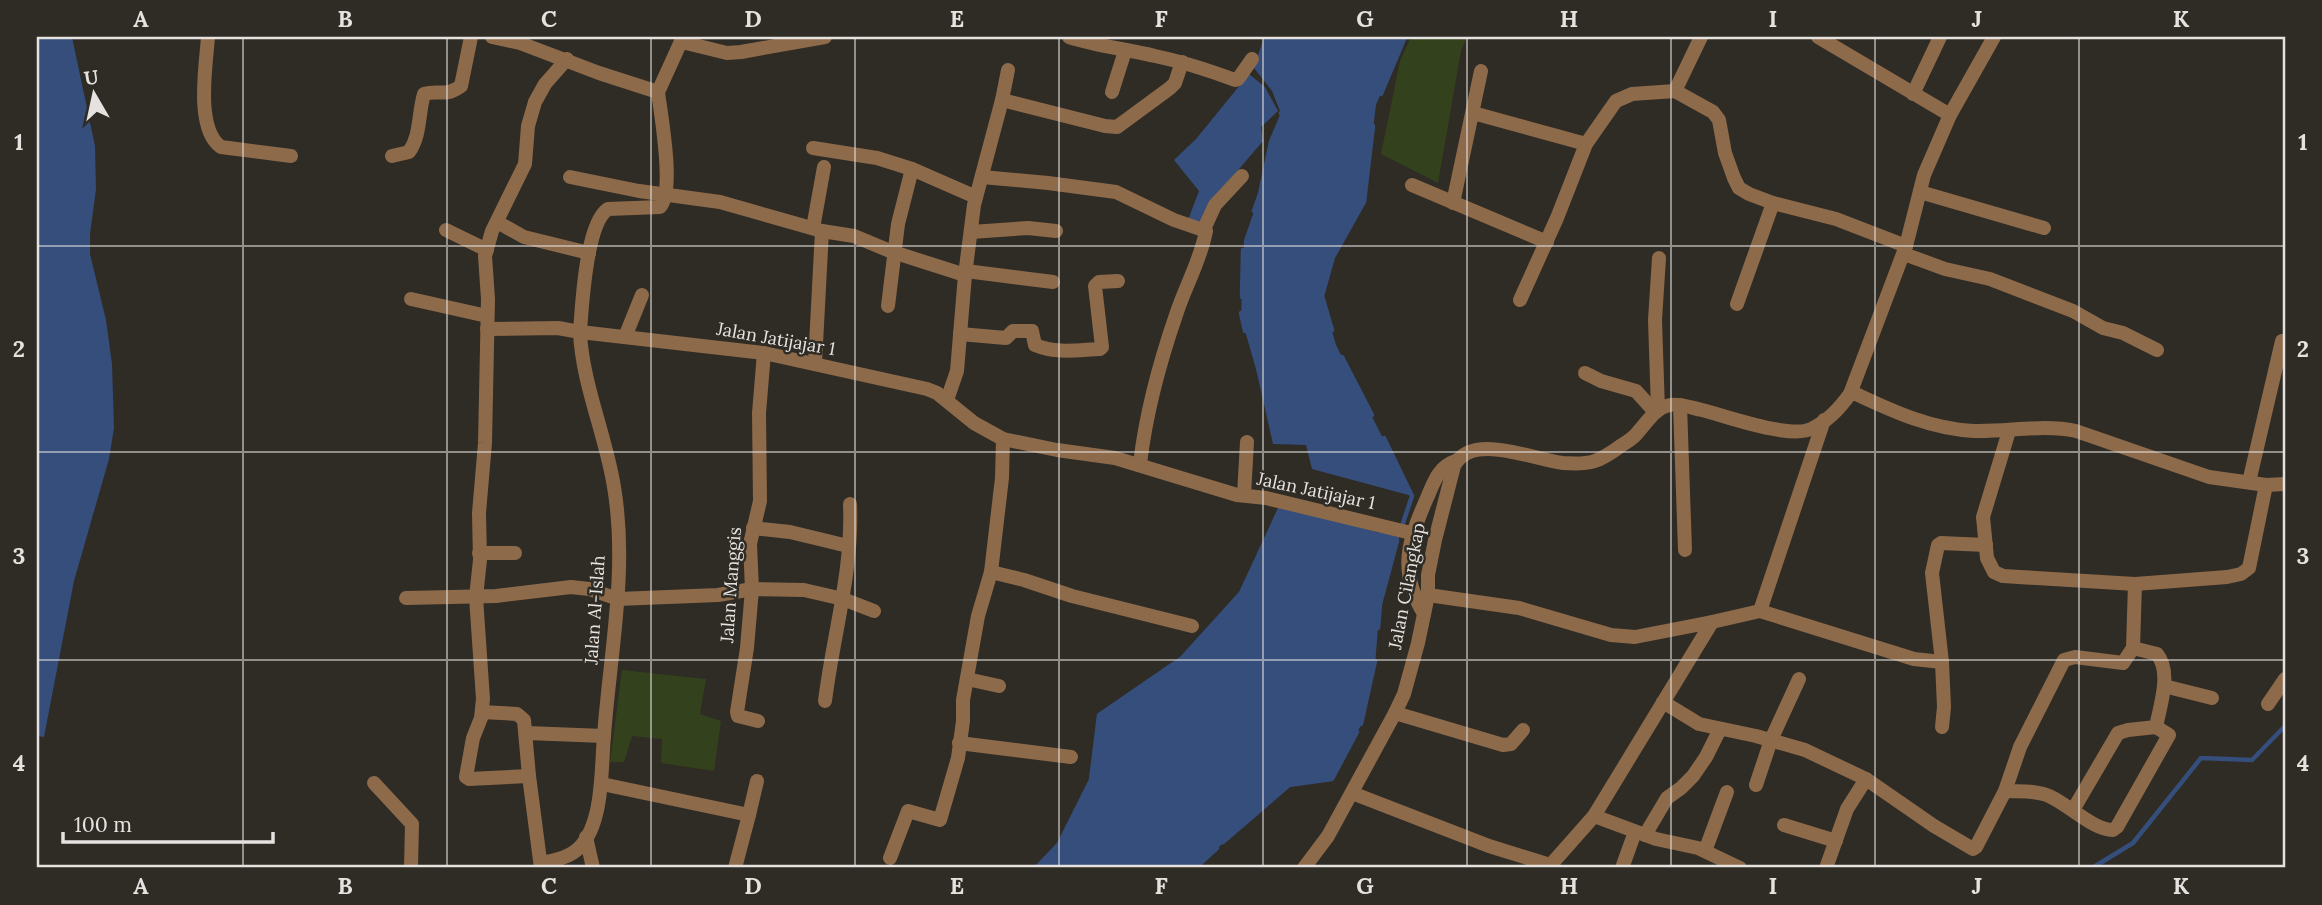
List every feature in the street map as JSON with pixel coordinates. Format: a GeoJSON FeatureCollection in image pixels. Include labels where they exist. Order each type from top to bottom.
{"type":"FeatureCollection","features":[{"type":"Feature","properties":{"kind":"street"},"geometry":{"type":"LineString","coordinates":[[208,37],[203,100],[213,139],[221,147],[291,156]]}},
{"type":"Feature","properties":{"kind":"street"},"geometry":{"type":"LineString","coordinates":[[392,156],[409,152],[412,147],[421,121],[420,109],[424,94],[451,93],[461,86],[471,37]]}},
{"type":"Feature","properties":{"kind":"street"},"geometry":{"type":"LineString","coordinates":[[492,37],[520,43],[659,92]]}},
{"type":"Feature","properties":{"kind":"street"},"geometry":{"type":"LineString","coordinates":[[580,332],[589,253],[598,219],[603,212],[615,208],[657,208],[662,206],[667,194],[659,92],[682,39],[727,52],[825,37]]}},
{"type":"Feature","properties":{"kind":"street"},"geometry":{"type":"LineString","coordinates":[[1069,37],[1207,68],[1237,80],[1252,60]]}},
{"type":"Feature","properties":{"kind":"street"},"geometry":{"type":"LineString","coordinates":[[1675,91],[1701,37]]}},
{"type":"Feature","properties":{"kind":"street"},"geometry":{"type":"LineString","coordinates":[[1818,37],[1950,115]]}},
{"type":"Feature","properties":{"kind":"street"},"geometry":{"type":"LineString","coordinates":[[1913,94],[1940,37]]}},
{"type":"Feature","properties":{"kind":"street"},"geometry":{"type":"LineString","coordinates":[[1424,614],[1416,599],[1408,572],[1403,531],[1442,468],[1477,450],[1505,450],[1580,464],[1601,460],[1636,436],[1657,411],[1670,405],[1680,405],[1767,428],[1808,430],[1835,414],[1850,394],[1905,250],[1924,175],[1950,115],[1994,37]]}},
{"type":"Feature","properties":{"kind":"street"},"geometry":{"type":"LineString","coordinates":[[1112,92],[1125,51]]}},
{"type":"Feature","properties":{"kind":"street"},"geometry":{"type":"LineString","coordinates":[[528,776],[466,777],[474,738],[479,728],[483,699],[476,597],[485,443],[488,299],[485,256],[497,222],[525,164],[528,126],[535,103],[545,84],[567,60]]}},
{"type":"Feature","properties":{"kind":"street"},"geometry":{"type":"LineString","coordinates":[[1002,100],[1117,127],[1175,83],[1182,62]]}},
{"type":"Feature","properties":{"kind":"street"},"geometry":{"type":"LineString","coordinates":[[947,400],[957,371],[965,273],[976,197],[1008,70]]}},
{"type":"Feature","properties":{"kind":"street"},"geometry":{"type":"LineString","coordinates":[[1453,203],[1481,71]]}},
{"type":"Feature","properties":{"kind":"street"},"geometry":{"type":"LineString","coordinates":[[1520,300],[1547,242],[1586,144],[1605,115],[1624,96],[1675,91],[1717,115],[1725,153],[1739,188],[1773,203],[1836,219],[1945,269],[2001,283],[2073,311],[2103,328],[2123,333],[2157,350]]}},
{"type":"Feature","properties":{"kind":"street"},"geometry":{"type":"LineString","coordinates":[[1473,113],[1586,144]]}},
{"type":"Feature","properties":{"kind":"street"},"geometry":{"type":"LineString","coordinates":[[813,148],[865,155],[912,169],[976,197]]}},
{"type":"Feature","properties":{"kind":"street"},"geometry":{"type":"LineString","coordinates":[[815,363],[820,314],[818,230],[824,167]]}},
{"type":"Feature","properties":{"kind":"street"},"geometry":{"type":"LineString","coordinates":[[888,306],[898,224],[912,169]]}},
{"type":"Feature","properties":{"kind":"street"},"geometry":{"type":"LineString","coordinates":[[1140,464],[1143,435],[1158,374],[1177,311],[1206,234],[1204,229],[1215,205],[1242,176]]}},
{"type":"Feature","properties":{"kind":"street"},"geometry":{"type":"LineString","coordinates":[[570,177],[720,202],[818,230],[854,236],[894,252],[965,273],[1053,282]]}},
{"type":"Feature","properties":{"kind":"street"},"geometry":{"type":"LineString","coordinates":[[982,177],[1116,192],[1164,216],[1204,229]]}},
{"type":"Feature","properties":{"kind":"street"},"geometry":{"type":"LineString","coordinates":[[1412,185],[1547,242]]}},
{"type":"Feature","properties":{"kind":"street"},"geometry":{"type":"LineString","coordinates":[[1920,192],[2044,228]]}},
{"type":"Feature","properties":{"kind":"street"},"geometry":{"type":"LineString","coordinates":[[1737,304],[1773,203]]}},
{"type":"Feature","properties":{"kind":"street"},"geometry":{"type":"LineString","coordinates":[[497,222],[524,237],[589,253]]}},
{"type":"Feature","properties":{"kind":"street"},"geometry":{"type":"LineString","coordinates":[[971,232],[1011,228],[1056,231]]}},
{"type":"Feature","properties":{"kind":"street"},"geometry":{"type":"LineString","coordinates":[[446,230],[487,250]]}},
{"type":"Feature","properties":{"kind":"street"},"geometry":{"type":"LineString","coordinates":[[1657,411],[1655,320],[1659,258]]}},
{"type":"Feature","properties":{"kind":"street"},"geometry":{"type":"LineString","coordinates":[[960,334],[1006,338],[1013,331],[1032,331],[1035,345],[1042,348],[1063,352],[1100,349],[1102,347],[1095,286],[1099,282],[1118,281]]}},
{"type":"Feature","properties":{"kind":"street"},"geometry":{"type":"LineString","coordinates":[[625,337],[642,295]]}},
{"type":"Feature","properties":{"kind":"street","name":"Jalan Jatijajar 1"},"geometry":{"type":"LineString","coordinates":[[411,299],[486,322],[764,353],[927,389],[947,400],[974,423],[1003,439],[1115,458],[1197,484],[1403,531]]}},
{"type":"Feature","properties":{"kind":"street","name":"Jalan Al-Islah"},"geometry":{"type":"LineString","coordinates":[[541,865],[566,857],[580,847],[595,816],[602,784],[604,736],[618,599],[619,565],[614,488],[600,422],[581,355],[580,332]]}},
{"type":"Feature","properties":{"kind":"street"},"geometry":{"type":"LineString","coordinates":[[2249,482],[2282,341]]}},
{"type":"Feature","properties":{"kind":"street","name":"Jalan Manggis"},"geometry":{"type":"LineString","coordinates":[[758,721],[738,716],[737,712],[747,648],[752,589],[750,544],[760,501],[759,413],[764,353]]}},
{"type":"Feature","properties":{"kind":"street"},"geometry":{"type":"LineString","coordinates":[[1585,373],[1636,391],[1657,411]]}},
{"type":"Feature","properties":{"kind":"street"},"geometry":{"type":"LineString","coordinates":[[1850,394],[1856,394],[1926,424],[1972,431],[2059,427],[2209,477],[2266,485],[2285,484]]}},
{"type":"Feature","properties":{"kind":"street"},"geometry":{"type":"LineString","coordinates":[[1680,405],[1685,550]]}},
{"type":"Feature","properties":{"kind":"street"},"geometry":{"type":"LineString","coordinates":[[1760,611],[1824,420]]}},
{"type":"Feature","properties":{"kind":"street"},"geometry":{"type":"LineString","coordinates":[[2010,431],[1983,517],[1991,568],[2003,576],[2135,584],[2246,572],[2266,485]]}},
{"type":"Feature","properties":{"kind":"street"},"geometry":{"type":"LineString","coordinates":[[890,858],[908,811],[940,820],[958,758],[967,679],[978,616],[991,572],[1002,478],[1003,439]]}},
{"type":"Feature","properties":{"kind":"street"},"geometry":{"type":"LineString","coordinates":[[1244,495],[1247,442]]}},
{"type":"Feature","properties":{"kind":"street","name":"Jalan Cilangkap"},"geometry":{"type":"LineString","coordinates":[[1304,868],[1328,836],[1404,694],[1429,596],[1428,575],[1435,540],[1459,459]]}},
{"type":"Feature","properties":{"kind":"street"},"geometry":{"type":"LineString","coordinates":[[825,701],[831,653],[843,599],[850,504]]}},
{"type":"Feature","properties":{"kind":"street"},"geometry":{"type":"LineString","coordinates":[[753,527],[790,532],[848,546]]}},
{"type":"Feature","properties":{"kind":"street"},"geometry":{"type":"LineString","coordinates":[[1942,727],[1942,662],[1932,573],[1938,545],[1986,545]]}},
{"type":"Feature","properties":{"kind":"street"},"geometry":{"type":"LineString","coordinates":[[480,553],[515,553]]}},
{"type":"Feature","properties":{"kind":"street"},"geometry":{"type":"LineString","coordinates":[[991,572],[1072,596],[1192,626]]}},
{"type":"Feature","properties":{"kind":"street"},"geometry":{"type":"LineString","coordinates":[[1662,702],[1699,724],[1805,750],[1866,779],[1934,826],[1973,849],[2005,791],[2020,747],[2064,660],[2075,657],[2123,663],[2133,648],[2135,584]]}},
{"type":"Feature","properties":{"kind":"street"},"geometry":{"type":"LineString","coordinates":[[406,598],[476,597],[571,587],[589,589],[618,599],[718,595],[752,589],[804,590],[843,599],[874,611]]}},
{"type":"Feature","properties":{"kind":"street"},"geometry":{"type":"LineString","coordinates":[[1429,596],[1519,608],[1611,635],[1635,637],[1760,611],[1914,659],[1942,662]]}},
{"type":"Feature","properties":{"kind":"street"},"geometry":{"type":"LineString","coordinates":[[1352,793],[1549,867],[1594,816],[1712,622]]}},
{"type":"Feature","properties":{"kind":"street"},"geometry":{"type":"LineString","coordinates":[[2133,648],[2160,656],[2163,665],[2164,686],[2156,727]]}},
{"type":"Feature","properties":{"kind":"street"},"geometry":{"type":"LineString","coordinates":[[967,679],[999,686]]}},
{"type":"Feature","properties":{"kind":"street"},"geometry":{"type":"LineString","coordinates":[[1756,785],[1771,740],[1798,679]]}},
{"type":"Feature","properties":{"kind":"street"},"geometry":{"type":"LineString","coordinates":[[2268,704],[2285,679]]}},
{"type":"Feature","properties":{"kind":"street"},"geometry":{"type":"LineString","coordinates":[[2164,686],[2212,698]]}},
{"type":"Feature","properties":{"kind":"street"},"geometry":{"type":"LineString","coordinates":[[482,712],[517,714],[524,720],[528,776],[541,865]]}},
{"type":"Feature","properties":{"kind":"street"},"geometry":{"type":"LineString","coordinates":[[1395,713],[1503,745],[1511,744],[1523,730]]}},
{"type":"Feature","properties":{"kind":"street"},"geometry":{"type":"LineString","coordinates":[[2005,791],[2047,794],[2073,810],[2107,830],[2115,829],[2169,735],[2156,727],[2118,733],[2073,810]]}},
{"type":"Feature","properties":{"kind":"street"},"geometry":{"type":"LineString","coordinates":[[1622,868],[1640,833],[1667,798],[1693,776],[1720,729]]}},
{"type":"Feature","properties":{"kind":"street"},"geometry":{"type":"LineString","coordinates":[[527,733],[604,736]]}},
{"type":"Feature","properties":{"kind":"street"},"geometry":{"type":"LineString","coordinates":[[959,743],[1071,757]]}},
{"type":"Feature","properties":{"kind":"street"},"geometry":{"type":"LineString","coordinates":[[1826,868],[1847,808],[1866,779]]}},
{"type":"Feature","properties":{"kind":"street"},"geometry":{"type":"LineString","coordinates":[[735,868],[757,780]]}},
{"type":"Feature","properties":{"kind":"street"},"geometry":{"type":"LineString","coordinates":[[373,783],[412,824],[411,868]]}},
{"type":"Feature","properties":{"kind":"street"},"geometry":{"type":"LineString","coordinates":[[602,784],[749,815]]}},
{"type":"Feature","properties":{"kind":"street"},"geometry":{"type":"LineString","coordinates":[[1705,851],[1727,792]]}},
{"type":"Feature","properties":{"kind":"street"},"geometry":{"type":"LineString","coordinates":[[1594,816],[1640,833],[1698,848],[1740,868]]}},
{"type":"Feature","properties":{"kind":"street"},"geometry":{"type":"LineString","coordinates":[[1784,825],[1836,841]]}},
{"type":"Feature","properties":{"kind":"street"},"geometry":{"type":"LineString","coordinates":[[586,836],[593,868]]}},
{"type":"Feature","properties":{"kind":"green space"},"geometry":{"type":"Polygon","coordinates":[[[1411,37],[1467,37],[1461,51],[1438,183],[1381,154],[1400,61],[1411,37]]]}},
{"type":"Feature","properties":{"kind":"green space"},"geometry":{"type":"Polygon","coordinates":[[[622,670],[706,679],[700,714],[721,721],[714,771],[661,763],[662,739],[632,736],[624,762],[610,762],[622,670]]]}},
{"type":"Feature","properties":{"kind":"water"},"geometry":{"type":"Polygon","coordinates":[[[37,37],[72,37],[95,146],[96,189],[90,254],[106,320],[112,364],[114,428],[109,459],[74,581],[44,737],[37,736],[37,37]]]}},
{"type":"Feature","properties":{"kind":"water"},"geometry":{"type":"Polygon","coordinates":[[[1264,37],[1405,37],[1376,105],[1364,202],[1333,257],[1322,296],[1336,345],[1412,496],[1312,469],[1306,445],[1273,444],[1241,317],[1244,240],[1260,194],[1271,142],[1282,116],[1272,91],[1254,68],[1264,37]]]}},
{"type":"Feature","properties":{"kind":"water"},"geometry":{"type":"Polygon","coordinates":[[[1249,74],[1265,87],[1278,111],[1261,127],[1263,141],[1216,196],[1203,225],[1188,220],[1199,191],[1174,160],[1196,139],[1249,74]]]}},
{"type":"Feature","properties":{"kind":"water"},"geometry":{"type":"Polygon","coordinates":[[[1280,509],[1301,510],[1397,538],[1380,604],[1375,665],[1360,727],[1332,779],[1289,785],[1195,868],[1036,868],[1059,844],[1091,780],[1099,715],[1182,658],[1241,593],[1280,509]]]}},
{"type":"Feature","properties":{"kind":"waterway"},"geometry":{"type":"LineString","coordinates":[[1381,94],[1405,37]]}},
{"type":"Feature","properties":{"kind":"waterway"},"geometry":{"type":"LineString","coordinates":[[1254,211],[1281,113]]}},
{"type":"Feature","properties":{"kind":"waterway"},"geometry":{"type":"LineString","coordinates":[[1332,330],[1322,296],[1333,257],[1364,202],[1373,126]]}},
{"type":"Feature","properties":{"kind":"waterway"},"geometry":{"type":"LineString","coordinates":[[1242,297],[1243,250]]}},
{"type":"Feature","properties":{"kind":"waterway"},"geometry":{"type":"LineString","coordinates":[[1241,313],[1245,331]]}},
{"type":"Feature","properties":{"kind":"waterway"},"geometry":{"type":"LineString","coordinates":[[1342,357],[1372,415]]}},
{"type":"Feature","properties":{"kind":"waterway"},"geometry":{"type":"LineString","coordinates":[[1384,438],[1412,496],[1401,529]]}},
{"type":"Feature","properties":{"kind":"waterway"},"geometry":{"type":"LineString","coordinates":[[1036,868],[1059,844],[1091,780],[1099,715],[1182,658],[1241,593],[1280,509],[1288,510]]}},
{"type":"Feature","properties":{"kind":"waterway"},"geometry":{"type":"LineString","coordinates":[[1381,533],[1397,538]]}},
{"type":"Feature","properties":{"kind":"waterway"},"geometry":{"type":"LineString","coordinates":[[1378,628],[1380,604],[1397,541]]}},
{"type":"Feature","properties":{"kind":"waterway"},"geometry":{"type":"LineString","coordinates":[[1361,724],[1375,661]]}},
{"type":"Feature","properties":{"kind":"waterway"},"geometry":{"type":"LineString","coordinates":[[2092,868],[2133,843],[2201,758],[2252,760],[2285,726]]}},
{"type":"Feature","properties":{"kind":"waterway"},"geometry":{"type":"LineString","coordinates":[[1223,842],[1289,785],[1332,779],[1357,732]]}},
{"type":"Feature","properties":{"kind":"waterway"},"geometry":{"type":"LineString","coordinates":[[1195,868],[1217,848]]}}]}
